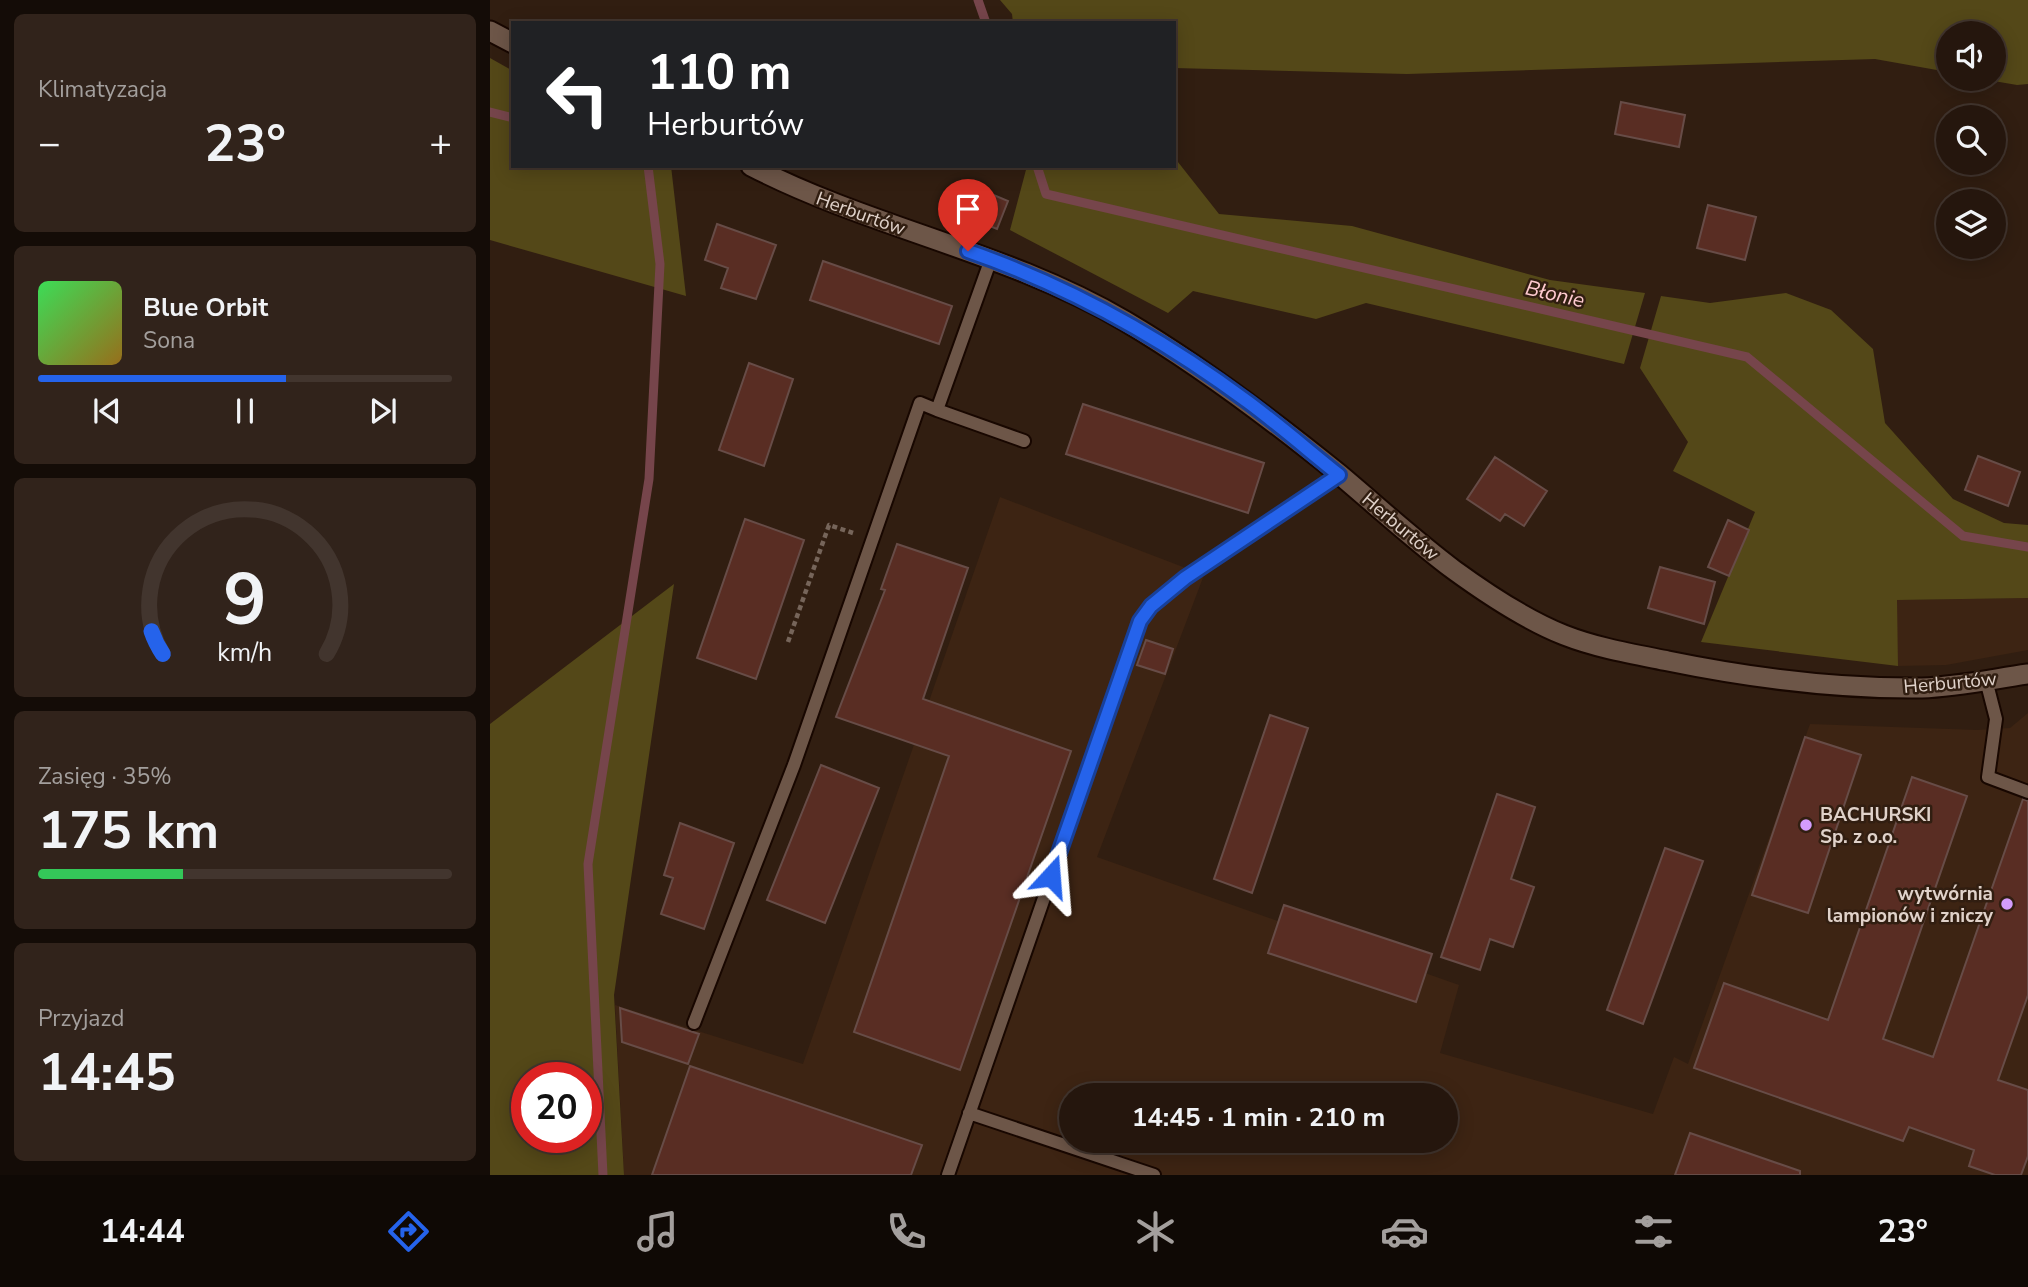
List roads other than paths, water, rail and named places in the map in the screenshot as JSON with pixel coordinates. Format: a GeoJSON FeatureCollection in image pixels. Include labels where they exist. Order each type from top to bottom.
{"type":"FeatureCollection","features":[{"type":"Feature","properties":{"kind":"street"},"geometry":{"type":"LineString","coordinates":[[490,31],[511,42]]}},
{"type":"Feature","properties":{"kind":"street","name":"Herburtów"},"geometry":{"type":"LineString","coordinates":[[755,168],[822,200],[991,259],[1077,295],[1155,339],[1247,401],[1454,569],[1500,600],[1563,635],[1612,650],[1698,667],[1856,687],[1926,688],[2028,674]]}},
{"type":"Feature","properties":{"kind":"lane"},"geometry":{"type":"LineString","coordinates":[[937,410],[991,259]]}},
{"type":"Feature","properties":{"kind":"lane"},"geometry":{"type":"LineString","coordinates":[[694,1023],[794,765],[920,403],[1024,441]]}},
{"type":"Feature","properties":{"kind":"lane"},"geometry":{"type":"LineString","coordinates":[[948,1175],[1140,621],[1151,606],[1185,578],[1339,475]]}},
{"type":"Feature","properties":{"kind":"lane"},"geometry":{"type":"LineString","coordinates":[[1986,680],[1996,719],[1988,777],[2028,792]]}},
{"type":"Feature","properties":{"kind":"lane"},"geometry":{"type":"LineString","coordinates":[[969,1113],[1154,1175]]}},
{"type":"Feature","properties":{"kind":"waterway","name":"Błonie"},"geometry":{"type":"LineString","coordinates":[[978,0],[985,21]]}},
{"type":"Feature","properties":{"kind":"waterway"},"geometry":{"type":"LineString","coordinates":[[490,112],[511,117]]}},
{"type":"Feature","properties":{"kind":"waterway"},"geometry":{"type":"LineString","coordinates":[[603,1175],[588,864],[649,479],[660,264],[648,168]]}},
{"type":"Feature","properties":{"kind":"waterway","name":"Błonie"},"geometry":{"type":"LineString","coordinates":[[1038,168],[1046,194],[1747,357],[1963,536],[2028,547]]}},
{"type":"Feature","properties":{"kind":"place","name":"BACHURSKI Sp. z o.o."},"geometry":{"type":"Point","coordinates":[1806,825]}},
{"type":"Feature","properties":{"kind":"place","name":"wytwórnia lampionów i zniczy"},"geometry":{"type":"Point","coordinates":[2007,904]}}]}
